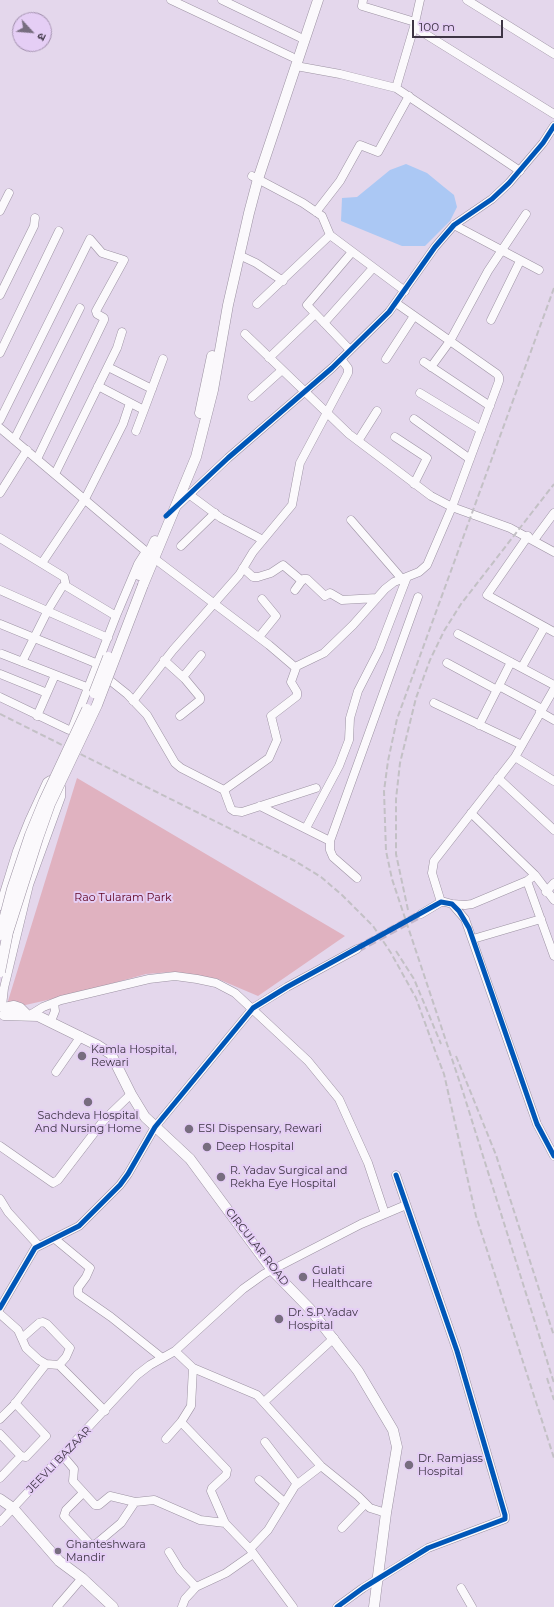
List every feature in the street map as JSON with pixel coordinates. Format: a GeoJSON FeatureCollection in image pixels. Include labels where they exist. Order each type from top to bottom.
{"type":"FeatureCollection","features":[{"type":"Feature","properties":{"kind":"main road"},"geometry":{"type":"LineString","coordinates":[[0,934],[12,889],[44,801],[90,702],[166,516],[184,477],[191,454],[226,288],[255,177],[292,57],[312,0]]}},
{"type":"Feature","properties":{"kind":"main road"},"geometry":{"type":"LineString","coordinates":[[150,555],[176,507],[196,457],[212,390],[255,177],[296,66],[318,0]]}},
{"type":"Feature","properties":{"kind":"main road"},"geometry":{"type":"LineString","coordinates":[[0,972],[8,932],[50,804],[97,705],[140,581]]}},
{"type":"Feature","properties":{"kind":"main road","name":"CIRCULAR ROAD"},"geometry":{"type":"LineString","coordinates":[[2,1011],[14,1006],[29,1015],[51,1021],[81,1036],[111,1054],[131,1094],[145,1117],[155,1128],[190,1159],[272,1270],[310,1309],[334,1338],[358,1371],[396,1438],[396,1456],[386,1513],[374,1607]]}},
{"type":"Feature","properties":{"kind":"main road"},"geometry":{"type":"LineString","coordinates":[[0,1499],[13,1508],[58,1561],[82,1578],[113,1607]]}},
{"type":"Feature","properties":{"kind":"street"},"geometry":{"type":"LineString","coordinates":[[171,0],[292,57]]}},
{"type":"Feature","properties":{"kind":"street"},"geometry":{"type":"LineString","coordinates":[[222,0],[299,37]]}},
{"type":"Feature","properties":{"kind":"street"},"geometry":{"type":"LineString","coordinates":[[363,0],[362,6],[414,24],[554,114]]}},
{"type":"Feature","properties":{"kind":"street"},"geometry":{"type":"LineString","coordinates":[[396,88],[420,0]]}},
{"type":"Feature","properties":{"kind":"street"},"geometry":{"type":"LineString","coordinates":[[467,0],[554,54]]}},
{"type":"Feature","properties":{"kind":"street"},"geometry":{"type":"LineString","coordinates":[[296,66],[340,74],[396,88],[520,171]]}},
{"type":"Feature","properties":{"kind":"street"},"geometry":{"type":"LineString","coordinates":[[316,212],[340,181],[360,145],[378,152],[409,96]]}},
{"type":"Feature","properties":{"kind":"street"},"geometry":{"type":"LineString","coordinates":[[166,516],[350,350],[396,303],[435,247],[454,225],[492,199],[520,171],[543,143],[554,126]]}},
{"type":"Feature","properties":{"kind":"street"},"geometry":{"type":"LineString","coordinates":[[255,177],[303,203],[322,216],[330,235],[405,291]]}},
{"type":"Feature","properties":{"kind":"street"},"geometry":{"type":"LineString","coordinates":[[0,211],[9,193]]}},
{"type":"Feature","properties":{"kind":"street"},"geometry":{"type":"LineString","coordinates":[[490,406],[427,365],[450,341],[501,252],[526,214]]}},
{"type":"Feature","properties":{"kind":"street"},"geometry":{"type":"LineString","coordinates":[[0,295],[34,226],[35,218]]}},
{"type":"Feature","properties":{"kind":"street"},"geometry":{"type":"LineString","coordinates":[[454,225],[501,252],[538,270]]}},
{"type":"Feature","properties":{"kind":"street"},"geometry":{"type":"LineString","coordinates":[[0,354],[59,231]]}},
{"type":"Feature","properties":{"kind":"street"},"geometry":{"type":"LineString","coordinates":[[257,304],[330,235]]}},
{"type":"Feature","properties":{"kind":"street"},"geometry":{"type":"LineString","coordinates":[[0,420],[90,239],[102,253],[124,260],[96,311],[97,314],[103,317],[104,320],[37,458]]}},
{"type":"Feature","properties":{"kind":"street"},"geometry":{"type":"LineString","coordinates":[[350,350],[307,304],[352,252]]}},
{"type":"Feature","properties":{"kind":"street"},"geometry":{"type":"LineString","coordinates":[[239,255],[256,263],[283,281]]}},
{"type":"Feature","properties":{"kind":"street"},"geometry":{"type":"LineString","coordinates":[[492,320],[520,261]]}},
{"type":"Feature","properties":{"kind":"street"},"geometry":{"type":"LineString","coordinates":[[324,323],[373,268]]}},
{"type":"Feature","properties":{"kind":"street"},"geometry":{"type":"LineString","coordinates":[[295,667],[324,653],[353,625],[385,589],[404,578],[419,572],[427,565],[452,507],[490,406],[499,377],[396,303]]}},
{"type":"Feature","properties":{"kind":"street"},"geometry":{"type":"LineString","coordinates":[[14,440],[80,308]]}},
{"type":"Feature","properties":{"kind":"street"},"geometry":{"type":"LineString","coordinates":[[269,358],[315,314]]}},
{"type":"Feature","properties":{"kind":"street"},"geometry":{"type":"LineString","coordinates":[[386,359],[414,316]]}},
{"type":"Feature","properties":{"kind":"street"},"geometry":{"type":"LineString","coordinates":[[55,474],[118,348],[122,332]]}},
{"type":"Feature","properties":{"kind":"street"},"geometry":{"type":"LineString","coordinates":[[245,334],[358,441],[430,496],[452,507],[510,528],[531,538],[554,552]]}},
{"type":"Feature","properties":{"kind":"street"},"geometry":{"type":"LineString","coordinates":[[136,431],[163,358]]}},
{"type":"Feature","properties":{"kind":"street"},"geometry":{"type":"LineString","coordinates":[[133,701],[164,660],[244,568],[263,540],[292,505],[300,463],[348,373],[348,368],[340,359]]}},
{"type":"Feature","properties":{"kind":"street"},"geometry":{"type":"LineString","coordinates":[[108,367],[152,390]]}},
{"type":"Feature","properties":{"kind":"street"},"geometry":{"type":"LineString","coordinates":[[252,398],[282,370]]}},
{"type":"Feature","properties":{"kind":"street"},"geometry":{"type":"LineString","coordinates":[[98,386],[144,410]]}},
{"type":"Feature","properties":{"kind":"street"},"geometry":{"type":"LineString","coordinates":[[420,393],[481,430]]}},
{"type":"Feature","properties":{"kind":"street"},"geometry":{"type":"LineString","coordinates":[[42,563],[85,499],[123,424],[130,403]]}},
{"type":"Feature","properties":{"kind":"street"},"geometry":{"type":"LineString","coordinates":[[358,441],[377,411]]}},
{"type":"Feature","properties":{"kind":"street"},"geometry":{"type":"LineString","coordinates":[[414,419],[470,459]]}},
{"type":"Feature","properties":{"kind":"street"},"geometry":{"type":"LineString","coordinates":[[0,428],[150,555],[259,637],[295,667]]}},
{"type":"Feature","properties":{"kind":"street"},"geometry":{"type":"LineString","coordinates":[[396,437],[427,458],[414,484]]}},
{"type":"Feature","properties":{"kind":"street"},"geometry":{"type":"LineString","coordinates":[[0,493],[27,450]]}},
{"type":"Feature","properties":{"kind":"street"},"geometry":{"type":"LineString","coordinates":[[190,495],[215,513],[263,540]]}},
{"type":"Feature","properties":{"kind":"street"},"geometry":{"type":"LineString","coordinates":[[181,546],[215,513]]}},
{"type":"Feature","properties":{"kind":"street"},"geometry":{"type":"LineString","coordinates":[[554,513],[531,538],[487,595],[544,628],[554,632]]}},
{"type":"Feature","properties":{"kind":"street"},"geometry":{"type":"LineString","coordinates":[[350,520],[404,578]]}},
{"type":"Feature","properties":{"kind":"street"},"geometry":{"type":"LineString","coordinates":[[0,538],[65,578],[65,585]]}},
{"type":"Feature","properties":{"kind":"street"},"geometry":{"type":"LineString","coordinates":[[0,698],[37,716],[71,730],[138,564],[150,555]]}},
{"type":"Feature","properties":{"kind":"street"},"geometry":{"type":"LineString","coordinates":[[244,568],[253,577],[258,577],[271,573],[283,565],[302,581]]}},
{"type":"Feature","properties":{"kind":"street"},"geometry":{"type":"LineString","coordinates":[[294,590],[305,578],[308,579],[324,595],[330,593],[340,600],[377,598]]}},
{"type":"Feature","properties":{"kind":"street"},"geometry":{"type":"LineString","coordinates":[[306,828],[339,766],[349,740],[350,718],[358,691],[379,650],[404,578]]}},
{"type":"Feature","properties":{"kind":"street"},"geometry":{"type":"LineString","coordinates":[[65,585],[116,616]]}},
{"type":"Feature","properties":{"kind":"street"},"geometry":{"type":"LineString","coordinates":[[22,662],[48,610],[62,586],[65,585]]}},
{"type":"Feature","properties":{"kind":"street"},"geometry":{"type":"LineString","coordinates":[[0,590],[48,610],[108,638]]}},
{"type":"Feature","properties":{"kind":"street"},"geometry":{"type":"LineString","coordinates":[[357,878],[333,857],[330,850],[330,841],[418,597]]}},
{"type":"Feature","properties":{"kind":"street"},"geometry":{"type":"LineString","coordinates":[[259,637],[276,616],[262,599]]}},
{"type":"Feature","properties":{"kind":"street"},"geometry":{"type":"LineString","coordinates":[[0,624],[98,664]]}},
{"type":"Feature","properties":{"kind":"street"},"geometry":{"type":"LineString","coordinates":[[522,667],[544,628]]}},
{"type":"Feature","properties":{"kind":"street"},"geometry":{"type":"LineString","coordinates":[[458,634],[554,685]]}},
{"type":"Feature","properties":{"kind":"street"},"geometry":{"type":"LineString","coordinates":[[2,654],[89,688]]}},
{"type":"Feature","properties":{"kind":"street"},"geometry":{"type":"LineString","coordinates":[[183,677],[201,655]]}},
{"type":"Feature","properties":{"kind":"street"},"geometry":{"type":"LineString","coordinates":[[164,660],[183,677],[200,699],[180,716]]}},
{"type":"Feature","properties":{"kind":"street"},"geometry":{"type":"LineString","coordinates":[[479,725],[511,662]]}},
{"type":"Feature","properties":{"kind":"street"},"geometry":{"type":"LineString","coordinates":[[447,663],[498,688],[541,711],[554,720]]}},
{"type":"Feature","properties":{"kind":"street"},"geometry":{"type":"LineString","coordinates":[[224,790],[269,758],[277,740],[271,716],[297,695],[291,682],[296,670],[295,667]]}},
{"type":"Feature","properties":{"kind":"street"},"geometry":{"type":"LineString","coordinates":[[0,674],[47,693]]}},
{"type":"Feature","properties":{"kind":"street"},"geometry":{"type":"LineString","coordinates":[[37,716],[55,674]]}},
{"type":"Feature","properties":{"kind":"street"},"geometry":{"type":"LineString","coordinates":[[112,682],[147,715],[177,765],[224,790],[231,809],[234,811],[242,812],[316,788]]}},
{"type":"Feature","properties":{"kind":"street"},"geometry":{"type":"LineString","coordinates":[[441,902],[432,873],[432,865],[442,850],[515,757],[554,688]]}},
{"type":"Feature","properties":{"kind":"street"},"geometry":{"type":"LineString","coordinates":[[434,703],[522,745]]}},
{"type":"Feature","properties":{"kind":"street"},"geometry":{"type":"LineString","coordinates":[[515,757],[554,782]]}},
{"type":"Feature","properties":{"kind":"street"},"geometry":{"type":"LineString","coordinates":[[498,778],[554,830]]}},
{"type":"Feature","properties":{"kind":"street"},"geometry":{"type":"LineString","coordinates":[[0,906],[17,850],[41,793],[47,782],[50,780],[56,781],[61,787],[60,801],[30,885],[4,988],[2,1011]]}},
{"type":"Feature","properties":{"kind":"street"},"geometry":{"type":"LineString","coordinates":[[260,806],[330,841]]}},
{"type":"Feature","properties":{"kind":"street"},"geometry":{"type":"LineString","coordinates":[[471,813],[535,875],[546,892],[554,900]]}},
{"type":"Feature","properties":{"kind":"street"},"geometry":{"type":"LineString","coordinates":[[421,914],[441,902],[465,906],[472,904],[527,881],[535,875]]}},
{"type":"Feature","properties":{"kind":"street"},"geometry":{"type":"LineString","coordinates":[[527,881],[554,956]]}},
{"type":"Feature","properties":{"kind":"street"},"geometry":{"type":"LineString","coordinates":[[546,892],[554,883]]}},
{"type":"Feature","properties":{"kind":"street"},"geometry":{"type":"LineString","coordinates":[[452,904],[465,919],[537,1124],[554,1156]]}},
{"type":"Feature","properties":{"kind":"street"},"geometry":{"type":"LineString","coordinates":[[473,939],[540,919]]}},
{"type":"Feature","properties":{"kind":"street"},"geometry":{"type":"LineString","coordinates":[[0,1308],[38,1245],[55,1239],[79,1226],[120,1184],[128,1174],[155,1128],[253,1008],[287,987],[357,949]]}},
{"type":"Feature","properties":{"kind":"street"},"geometry":{"type":"LineString","coordinates":[[29,1015],[54,1002],[149,979],[175,976],[216,983],[235,993],[253,1008],[308,1061],[339,1099],[368,1163],[385,1214]]}},
{"type":"Feature","properties":{"kind":"street"},"geometry":{"type":"LineString","coordinates":[[51,1021],[55,1010],[54,1002]]}},
{"type":"Feature","properties":{"kind":"street"},"geometry":{"type":"LineString","coordinates":[[56,1072],[81,1036]]}},
{"type":"Feature","properties":{"kind":"street"},"geometry":{"type":"LineString","coordinates":[[0,1146],[53,1183],[58,1180],[104,1120],[131,1094]]}},
{"type":"Feature","properties":{"kind":"street"},"geometry":{"type":"LineString","coordinates":[[337,1607],[363,1588],[428,1548],[505,1519],[457,1351],[396,1175]]}},
{"type":"Feature","properties":{"kind":"street"},"geometry":{"type":"LineString","coordinates":[[0,1199],[8,1212],[38,1245]]}},
{"type":"Feature","properties":{"kind":"street","name":"JEEVLI BAZAAR"},"geometry":{"type":"LineString","coordinates":[[0,1522],[137,1375],[161,1358],[175,1351],[243,1289],[272,1270],[406,1204]]}},
{"type":"Feature","properties":{"kind":"street"},"geometry":{"type":"LineString","coordinates":[[55,1239],[90,1268],[86,1277],[78,1288],[78,1294],[111,1317],[161,1358]]}},
{"type":"Feature","properties":{"kind":"street"},"geometry":{"type":"LineString","coordinates":[[0,1314],[16,1327],[26,1348],[46,1364],[59,1364],[66,1357],[70,1348],[47,1324],[39,1323],[22,1338]]}},
{"type":"Feature","properties":{"kind":"street"},"geometry":{"type":"LineString","coordinates":[[264,1402],[334,1338]]}},
{"type":"Feature","properties":{"kind":"street"},"geometry":{"type":"LineString","coordinates":[[175,1351],[193,1368],[248,1390],[264,1402],[321,1466],[358,1496],[370,1508],[386,1513]]}},
{"type":"Feature","properties":{"kind":"street"},"geometry":{"type":"LineString","coordinates":[[0,1419],[15,1403],[46,1364]]}},
{"type":"Feature","properties":{"kind":"street"},"geometry":{"type":"LineString","coordinates":[[59,1364],[105,1411]]}},
{"type":"Feature","properties":{"kind":"street"},"geometry":{"type":"LineString","coordinates":[[166,1439],[181,1422],[191,1406],[193,1368]]}},
{"type":"Feature","properties":{"kind":"street"},"geometry":{"type":"LineString","coordinates":[[0,1434],[21,1456],[26,1457],[46,1436],[15,1403]]}},
{"type":"Feature","properties":{"kind":"street"},"geometry":{"type":"LineString","coordinates":[[181,1422],[227,1470],[226,1475],[212,1488],[211,1492],[226,1523],[251,1551],[293,1607]]}},
{"type":"Feature","properties":{"kind":"street"},"geometry":{"type":"LineString","coordinates":[[265,1442],[297,1484]]}},
{"type":"Feature","properties":{"kind":"street"},"geometry":{"type":"LineString","coordinates":[[0,1478],[21,1456]]}},
{"type":"Feature","properties":{"kind":"street"},"geometry":{"type":"LineString","coordinates":[[63,1456],[74,1469],[72,1479],[83,1493],[97,1506],[110,1496],[135,1502],[160,1501],[200,1520],[226,1523]]}},
{"type":"Feature","properties":{"kind":"street"},"geometry":{"type":"LineString","coordinates":[[182,1607],[185,1600],[196,1587],[226,1573],[251,1551],[268,1530],[284,1502],[297,1484],[321,1466]]}},
{"type":"Feature","properties":{"kind":"street"},"geometry":{"type":"LineString","coordinates":[[259,1480],[284,1502]]}},
{"type":"Feature","properties":{"kind":"street"},"geometry":{"type":"LineString","coordinates":[[83,1493],[66,1510],[64,1516],[91,1545],[96,1544],[121,1523],[135,1502]]}},
{"type":"Feature","properties":{"kind":"street"},"geometry":{"type":"LineString","coordinates":[[342,1528],[365,1504]]}},
{"type":"Feature","properties":{"kind":"street"},"geometry":{"type":"LineString","coordinates":[[169,1552],[180,1570],[196,1587]]}},
{"type":"Feature","properties":{"kind":"street"},"geometry":{"type":"LineString","coordinates":[[57,1607],[82,1578]]}},
{"type":"Feature","properties":{"kind":"street"},"geometry":{"type":"LineString","coordinates":[[461,1588],[472,1607]]}},
{"type":"Feature","properties":{"kind":"green space","name":"Rao Tularam Park"},"geometry":{"type":"Polygon","coordinates":[[[77,778],[345,936],[258,996],[218,979],[172,972],[146,974],[78,993],[8,1009],[8,1001],[77,778]]]}},
{"type":"Feature","properties":{"kind":"water"},"geometry":{"type":"Polygon","coordinates":[[[406,164],[427,173],[454,195],[457,207],[450,221],[425,246],[402,246],[341,221],[342,198],[357,197],[390,170],[406,164]]]}},
{"type":"Feature","properties":{"kind":"tunnel"},"geometry":{"type":"LineString","coordinates":[[357,949],[421,914]]}},
{"type":"Feature","properties":{"kind":"railway"},"geometry":{"type":"LineString","coordinates":[[554,288],[397,719],[388,761],[384,791],[386,851],[392,879],[463,1092],[554,1383]]}},
{"type":"Feature","properties":{"kind":"railway"},"geometry":{"type":"LineString","coordinates":[[408,910],[396,854],[396,799],[400,763],[416,698],[430,660],[444,631],[461,604],[554,484]]}},
{"type":"Feature","properties":{"kind":"railway"},"geometry":{"type":"LineString","coordinates":[[0,714],[295,861],[321,877],[342,895],[373,926],[391,953],[416,998],[444,1074],[476,1216],[554,1458]]}},
{"type":"Feature","properties":{"kind":"railway"},"geometry":{"type":"LineString","coordinates":[[396,951],[414,979],[441,1044]]}},
{"type":"Feature","properties":{"kind":"railway"},"geometry":{"type":"LineString","coordinates":[[456,1056],[496,1155],[554,1336]]}},
{"type":"Feature","properties":{"kind":"railway"},"geometry":{"type":"LineString","coordinates":[[547,1378],[554,1400]]}},
{"type":"Feature","properties":{"kind":"cycle path"},"geometry":{"type":"LineString","coordinates":[[166,516],[228,458],[332,368],[389,312],[435,247],[454,225],[492,199],[509,183],[543,143],[554,126]]}},
{"type":"Feature","properties":{"kind":"cycle path"},"geometry":{"type":"LineString","coordinates":[[0,1308],[35,1248],[79,1226],[120,1185],[155,1127],[253,1008],[287,987],[441,902],[452,904],[459,911],[469,928],[537,1124],[554,1156]]}},
{"type":"Feature","properties":{"kind":"cycle path"},"geometry":{"type":"LineString","coordinates":[[337,1607],[363,1588],[428,1548],[505,1519],[457,1351],[396,1175]]}},
{"type":"Feature","properties":{"kind":"place","name":"Kamla Hospital, Rewari"},"geometry":{"type":"Point","coordinates":[82,1056]}},
{"type":"Feature","properties":{"kind":"place","name":"Sachdeva Hospital And Nursing Home"},"geometry":{"type":"Point","coordinates":[88,1102]}},
{"type":"Feature","properties":{"kind":"place","name":"ESI Dispensary, Rewari"},"geometry":{"type":"Point","coordinates":[189,1129]}},
{"type":"Feature","properties":{"kind":"place","name":"Deep Hospital"},"geometry":{"type":"Point","coordinates":[207,1147]}},
{"type":"Feature","properties":{"kind":"place","name":"R. Yadav Surgical and Rekha Eye Hospital"},"geometry":{"type":"Point","coordinates":[221,1177]}},
{"type":"Feature","properties":{"kind":"place","name":"Gulati Healthcare"},"geometry":{"type":"Point","coordinates":[303,1277]}},
{"type":"Feature","properties":{"kind":"place","name":"Dr. S.P.Yadav Hospital"},"geometry":{"type":"Point","coordinates":[279,1319]}},
{"type":"Feature","properties":{"kind":"place","name":"Dr. Ramjass Hospital"},"geometry":{"type":"Point","coordinates":[409,1465]}},
{"type":"Feature","properties":{"kind":"place","name":"Ghanteshwara Mandir"},"geometry":{"type":"Point","coordinates":[58,1551]}}]}
